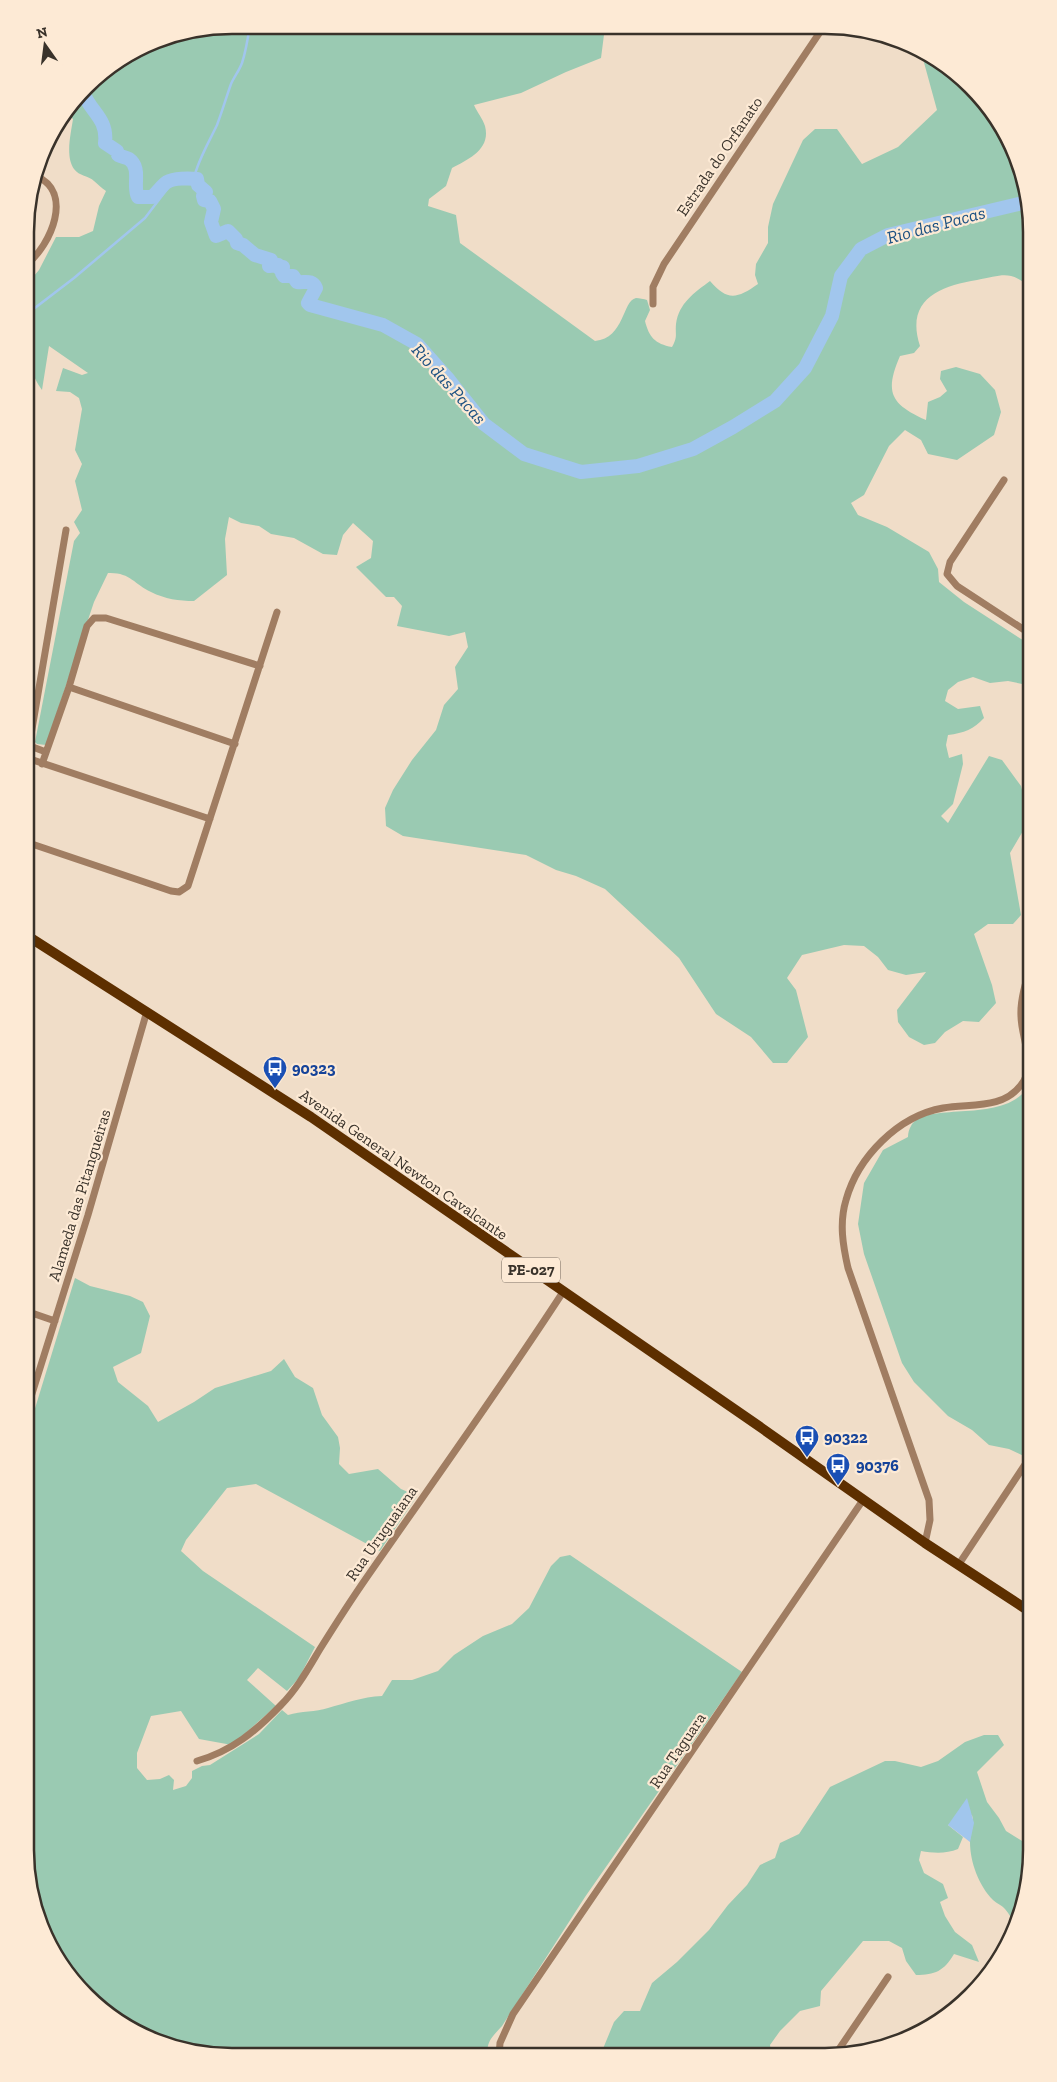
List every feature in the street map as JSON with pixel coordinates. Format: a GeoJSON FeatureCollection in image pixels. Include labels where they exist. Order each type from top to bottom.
{"type":"FeatureCollection","features":[{"type":"Feature","properties":{"kind":"main road","name":"Avenida General Newton Cavalcante"},"geometry":{"type":"LineString","coordinates":[[34,939],[311,1117],[925,1543],[1023,1607]]}},
{"type":"Feature","properties":{"kind":"street","name":"Estrada do Orfanato"},"geometry":{"type":"LineString","coordinates":[[653,304],[653,287],[664,264],[819,34]]}},
{"type":"Feature","properties":{"kind":"street"},"geometry":{"type":"LineString","coordinates":[[34,257],[44,246],[53,228],[56,212],[55,195],[50,185],[40,179]]}},
{"type":"Feature","properties":{"kind":"street"},"geometry":{"type":"LineString","coordinates":[[1004,480],[950,562],[947,574],[957,586],[1023,629]]}},
{"type":"Feature","properties":{"kind":"street"},"geometry":{"type":"LineString","coordinates":[[34,722],[66,530]]}},
{"type":"Feature","properties":{"kind":"street"},"geometry":{"type":"LineString","coordinates":[[34,845],[171,891],[179,892],[186,888],[190,883],[277,612]]}},
{"type":"Feature","properties":{"kind":"street"},"geometry":{"type":"LineString","coordinates":[[42,764],[88,626],[90,621],[98,617],[260,666]]}},
{"type":"Feature","properties":{"kind":"street"},"geometry":{"type":"LineString","coordinates":[[69,687],[235,744]]}},
{"type":"Feature","properties":{"kind":"street"},"geometry":{"type":"LineString","coordinates":[[34,748],[46,752]]}},
{"type":"Feature","properties":{"kind":"street"},"geometry":{"type":"LineString","coordinates":[[34,762],[210,819]]}},
{"type":"Feature","properties":{"kind":"street"},"geometry":{"type":"LineString","coordinates":[[1023,997],[1021,1014],[1023,1028]]}},
{"type":"Feature","properties":{"kind":"street","name":"Alameda das Pitangueiras"},"geometry":{"type":"LineString","coordinates":[[34,1390],[88,1215],[147,1011]]}},
{"type":"Feature","properties":{"kind":"street"},"geometry":{"type":"LineString","coordinates":[[925,1543],[930,1520],[929,1500],[848,1268],[842,1243],[845,1202],[851,1184],[863,1164],[875,1148],[901,1126],[927,1112],[945,1107],[991,1104],[1005,1098],[1023,1083]]}},
{"type":"Feature","properties":{"kind":"street","name":"Rua Uruguaiana"},"geometry":{"type":"LineString","coordinates":[[197,1760],[215,1755],[234,1746],[250,1735],[298,1684],[354,1596],[407,1522],[563,1292]]}},
{"type":"Feature","properties":{"kind":"street"},"geometry":{"type":"LineString","coordinates":[[34,1314],[55,1321]]}},
{"type":"Feature","properties":{"kind":"street"},"geometry":{"type":"LineString","coordinates":[[959,1564],[1023,1468]]}},
{"type":"Feature","properties":{"kind":"street","name":"Rua Taguara"},"geometry":{"type":"LineString","coordinates":[[500,2048],[500,2042],[513,2014],[863,1500]]}},
{"type":"Feature","properties":{"kind":"street"},"geometry":{"type":"LineString","coordinates":[[841,2048],[888,1977]]}},
{"type":"Feature","properties":{"kind":"green space"},"geometry":{"type":"Polygon","coordinates":[[[604,34],[601,58],[521,93],[474,105],[485,126],[485,141],[482,147],[471,157],[452,168],[446,186],[429,199],[428,206],[456,215],[460,243],[595,341],[605,338],[612,333],[622,320],[631,301],[637,298],[647,300],[650,310],[645,321],[651,335],[657,342],[672,347],[676,338],[676,324],[680,310],[688,299],[710,281],[722,292],[732,296],[744,293],[758,284],[755,275],[756,264],[768,243],[768,227],[773,204],[803,140],[815,129],[837,129],[862,164],[898,147],[937,110],[923,60],[956,83],[974,101],[990,122],[1003,144],[1013,168],[1022,206],[1023,282],[1011,276],[999,276],[950,286],[938,291],[929,298],[921,306],[917,317],[920,346],[914,353],[900,356],[892,379],[892,388],[898,402],[926,420],[928,402],[940,397],[947,391],[940,379],[941,371],[956,367],[980,374],[995,390],[1001,412],[994,435],[957,460],[928,454],[921,440],[905,430],[889,446],[864,495],[851,503],[858,515],[887,527],[929,552],[938,569],[939,582],[964,602],[1023,640],[1023,684],[1008,681],[990,683],[973,677],[958,682],[948,690],[945,701],[958,709],[980,706],[984,718],[968,730],[948,735],[946,745],[949,758],[962,754],[963,764],[953,804],[941,816],[948,823],[989,756],[1002,760],[1021,786],[1023,794],[1023,831],[1010,853],[1021,915],[1013,924],[988,924],[974,934],[992,985],[996,1003],[979,1022],[963,1021],[945,1032],[935,1043],[924,1045],[909,1037],[898,1022],[897,1010],[926,972],[906,975],[888,970],[878,957],[864,946],[844,945],[802,955],[787,978],[796,990],[808,1037],[787,1063],[773,1063],[751,1037],[716,1014],[679,958],[605,889],[576,876],[556,870],[526,855],[403,836],[386,826],[385,808],[393,790],[412,760],[436,730],[444,705],[458,689],[455,667],[468,647],[465,632],[449,636],[397,626],[402,606],[394,597],[386,597],[356,567],[371,558],[373,541],[353,523],[343,535],[337,555],[323,554],[294,538],[271,534],[259,526],[241,523],[229,517],[225,539],[227,575],[194,601],[177,600],[162,596],[145,589],[127,576],[108,573],[94,602],[46,745],[37,744],[35,742],[74,541],[80,533],[74,522],[82,510],[75,481],[82,464],[75,450],[82,409],[79,398],[70,392],[56,391],[63,368],[82,375],[88,373],[49,346],[42,390],[39,386],[34,375],[34,276],[56,237],[79,237],[93,231],[99,206],[106,191],[92,179],[81,175],[71,164],[69,144],[73,119],[71,117],[75,111],[101,83],[133,60],[168,44],[206,35],[604,34]]]}},
{"type":"Feature","properties":{"kind":"green space"},"geometry":{"type":"Polygon","coordinates":[[[1023,1094],[1023,1456],[1009,1449],[989,1445],[972,1430],[948,1416],[914,1382],[902,1363],[864,1254],[858,1224],[864,1183],[883,1150],[908,1137],[911,1126],[920,1118],[934,1114],[990,1108],[1008,1103],[1023,1094]]]}},
{"type":"Feature","properties":{"kind":"green space"},"geometry":{"type":"Polygon","coordinates":[[[75,1278],[90,1286],[130,1296],[143,1302],[150,1316],[141,1353],[113,1367],[118,1382],[148,1406],[158,1422],[215,1388],[271,1371],[284,1359],[295,1377],[313,1388],[322,1415],[338,1437],[340,1448],[339,1464],[349,1474],[378,1469],[401,1489],[417,1496],[380,1551],[256,1484],[227,1488],[186,1540],[181,1551],[203,1571],[315,1647],[299,1678],[287,1691],[258,1668],[247,1680],[276,1706],[232,1745],[199,1739],[181,1711],[151,1716],[137,1753],[137,1768],[147,1780],[160,1779],[169,1775],[174,1780],[173,1790],[186,1786],[192,1778],[192,1771],[202,1766],[210,1765],[259,1734],[282,1710],[288,1715],[382,1696],[392,1680],[412,1680],[438,1671],[454,1655],[483,1636],[512,1624],[529,1608],[551,1566],[560,1557],[570,1555],[742,1672],[585,1897],[502,2026],[493,2036],[488,2048],[219,2048],[180,2042],[144,2028],[122,2015],[101,1999],[83,1981],[67,1960],[54,1938],[44,1914],[40,1902],[34,1863],[34,1412],[75,1278]]]}},
{"type":"Feature","properties":{"kind":"green space"},"geometry":{"type":"Polygon","coordinates":[[[984,1735],[998,1735],[1004,1745],[977,1772],[987,1802],[1006,1831],[1023,1841],[1022,1876],[1017,1902],[1011,1918],[1004,1908],[988,1894],[976,1873],[970,1850],[972,1815],[948,1825],[963,1837],[958,1849],[940,1853],[921,1851],[919,1860],[924,1873],[943,1884],[948,1898],[940,1902],[945,1916],[955,1932],[972,1945],[979,1962],[954,1954],[947,1964],[938,1971],[916,1975],[906,1961],[902,1948],[889,1941],[863,1941],[821,1991],[820,2006],[800,2011],[780,2031],[770,2045],[770,2048],[603,2048],[614,2022],[624,2011],[640,2011],[652,1983],[677,1962],[709,1930],[728,1905],[747,1885],[760,1865],[775,1858],[780,1843],[799,1834],[830,1787],[885,1761],[895,1761],[921,1767],[938,1761],[965,1742],[984,1735]]]}},
{"type":"Feature","properties":{"kind":"water"},"geometry":{"type":"Polygon","coordinates":[[[967,1798],[974,1823],[970,1842],[948,1825],[967,1798]]]}},
{"type":"Feature","properties":{"kind":"waterway"},"geometry":{"type":"LineString","coordinates":[[194,178],[201,158],[217,125],[231,84],[242,63],[248,34]]}},
{"type":"Feature","properties":{"kind":"waterway","name":"Rio das Pacas"},"geometry":{"type":"LineString","coordinates":[[86,98],[104,127],[105,143],[117,151],[118,155],[129,159],[133,163],[136,172],[136,193],[138,197],[152,197],[165,183],[170,181],[197,179],[198,185],[206,192],[203,196],[204,200],[210,201],[214,209],[211,222],[216,236],[228,231],[236,239],[237,243],[243,245],[255,255],[271,260],[269,266],[278,265],[279,268],[283,267],[282,273],[284,276],[293,276],[297,282],[312,283],[316,288],[308,303],[310,305],[383,325],[417,344],[484,424],[524,454],[581,472],[638,466],[693,449],[775,401],[805,368],[832,316],[841,276],[861,249],[888,235],[1021,203]]}},
{"type":"Feature","properties":{"kind":"waterway"},"geometry":{"type":"LineString","coordinates":[[34,309],[74,278],[145,218],[174,180]]}},
{"type":"Feature","properties":{"kind":"place","name":"90323"},"geometry":{"type":"Point","coordinates":[275,1089]}},
{"type":"Feature","properties":{"kind":"place","name":"90322"},"geometry":{"type":"Point","coordinates":[807,1458]}},
{"type":"Feature","properties":{"kind":"place","name":"90376"},"geometry":{"type":"Point","coordinates":[838,1486]}}]}
